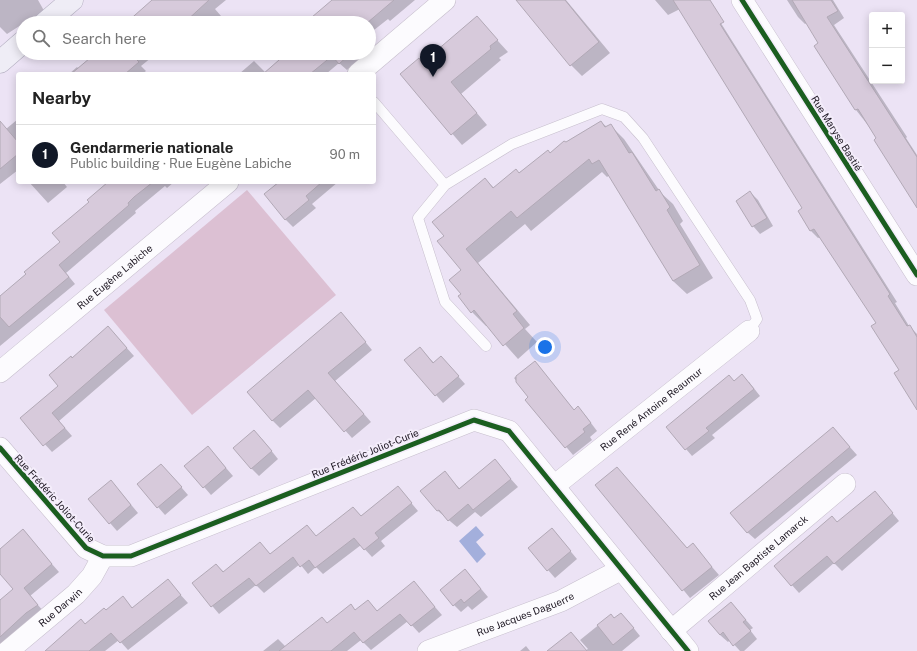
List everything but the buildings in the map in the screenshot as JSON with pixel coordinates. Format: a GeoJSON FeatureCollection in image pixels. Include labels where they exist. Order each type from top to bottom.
{"type":"FeatureCollection","features":[{"type":"Feature","properties":{"kind":"main road"},"geometry":{"type":"LineString","coordinates":[[53,16],[72,0]]}},
{"type":"Feature","properties":{"kind":"main road"},"geometry":{"type":"LineString","coordinates":[[0,62],[16,48]]}},
{"type":"Feature","properties":{"kind":"street"},"geometry":{"type":"LineString","coordinates":[[376,59],[445,0]]}},
{"type":"Feature","properties":{"kind":"street","name":"Rue Maryse Bastié"},"geometry":{"type":"LineString","coordinates":[[742,0],[917,275]]}},
{"type":"Feature","properties":{"kind":"street"},"geometry":{"type":"LineString","coordinates":[[360,72],[374,60]]}},
{"type":"Feature","properties":{"kind":"street","name":"Rue Eugène Labiche"},"geometry":{"type":"LineString","coordinates":[[0,372],[226,184]]}},
{"type":"Feature","properties":{"kind":"street","name":"Rue René Antoine Reaumur"},"geometry":{"type":"LineString","coordinates":[[554,486],[749,332]]}},
{"type":"Feature","properties":{"kind":"street","name":"Rue Frédéric Joliot-Curie"},"geometry":{"type":"LineString","coordinates":[[0,448],[86,548],[103,556],[130,556],[474,420],[508,431],[554,486],[620,570],[688,651]]}},
{"type":"Feature","properties":{"kind":"street","name":"Rue Jean Baptiste Lamarck"},"geometry":{"type":"LineString","coordinates":[[671,631],[845,484]]}},
{"type":"Feature","properties":{"kind":"street","name":"Rue Darwin"},"geometry":{"type":"LineString","coordinates":[[8,651],[76,594],[92,576],[103,556]]}},
{"type":"Feature","properties":{"kind":"street","name":"Rue Jacques Daguerre"},"geometry":{"type":"LineString","coordinates":[[428,651],[561,601],[620,570]]}},
{"type":"Feature","properties":{"kind":"lane"},"geometry":{"type":"LineString","coordinates":[[376,104],[445,185]]}},
{"type":"Feature","properties":{"kind":"lane"},"geometry":{"type":"LineString","coordinates":[[486,346],[445,302],[418,218],[445,185],[512,144],[602,109],[624,117],[644,138],[750,300],[757,319],[749,332]]}},
{"type":"Feature","properties":{"kind":"shaded area"},"geometry":{"type":"Polygon","coordinates":[[[247,190],[336,295],[192,415],[104,310],[247,190]]]}},
{"type":"Feature","properties":{"kind":"water"},"geometry":{"type":"Polygon","coordinates":[[[476,526],[484,535],[476,542],[486,554],[477,563],[459,541],[476,526]]]}},
{"type":"Feature","properties":{"kind":"cycle path"},"geometry":{"type":"LineString","coordinates":[[742,0],[917,275]]}},
{"type":"Feature","properties":{"kind":"cycle path"},"geometry":{"type":"LineString","coordinates":[[0,448],[86,548],[103,556],[131,556],[474,420],[509,431],[688,651]]}},
{"type":"Feature","properties":{"kind":"place","name":"Gendarmerie nationale"},"geometry":{"type":"Point","coordinates":[433,77]}}]}
